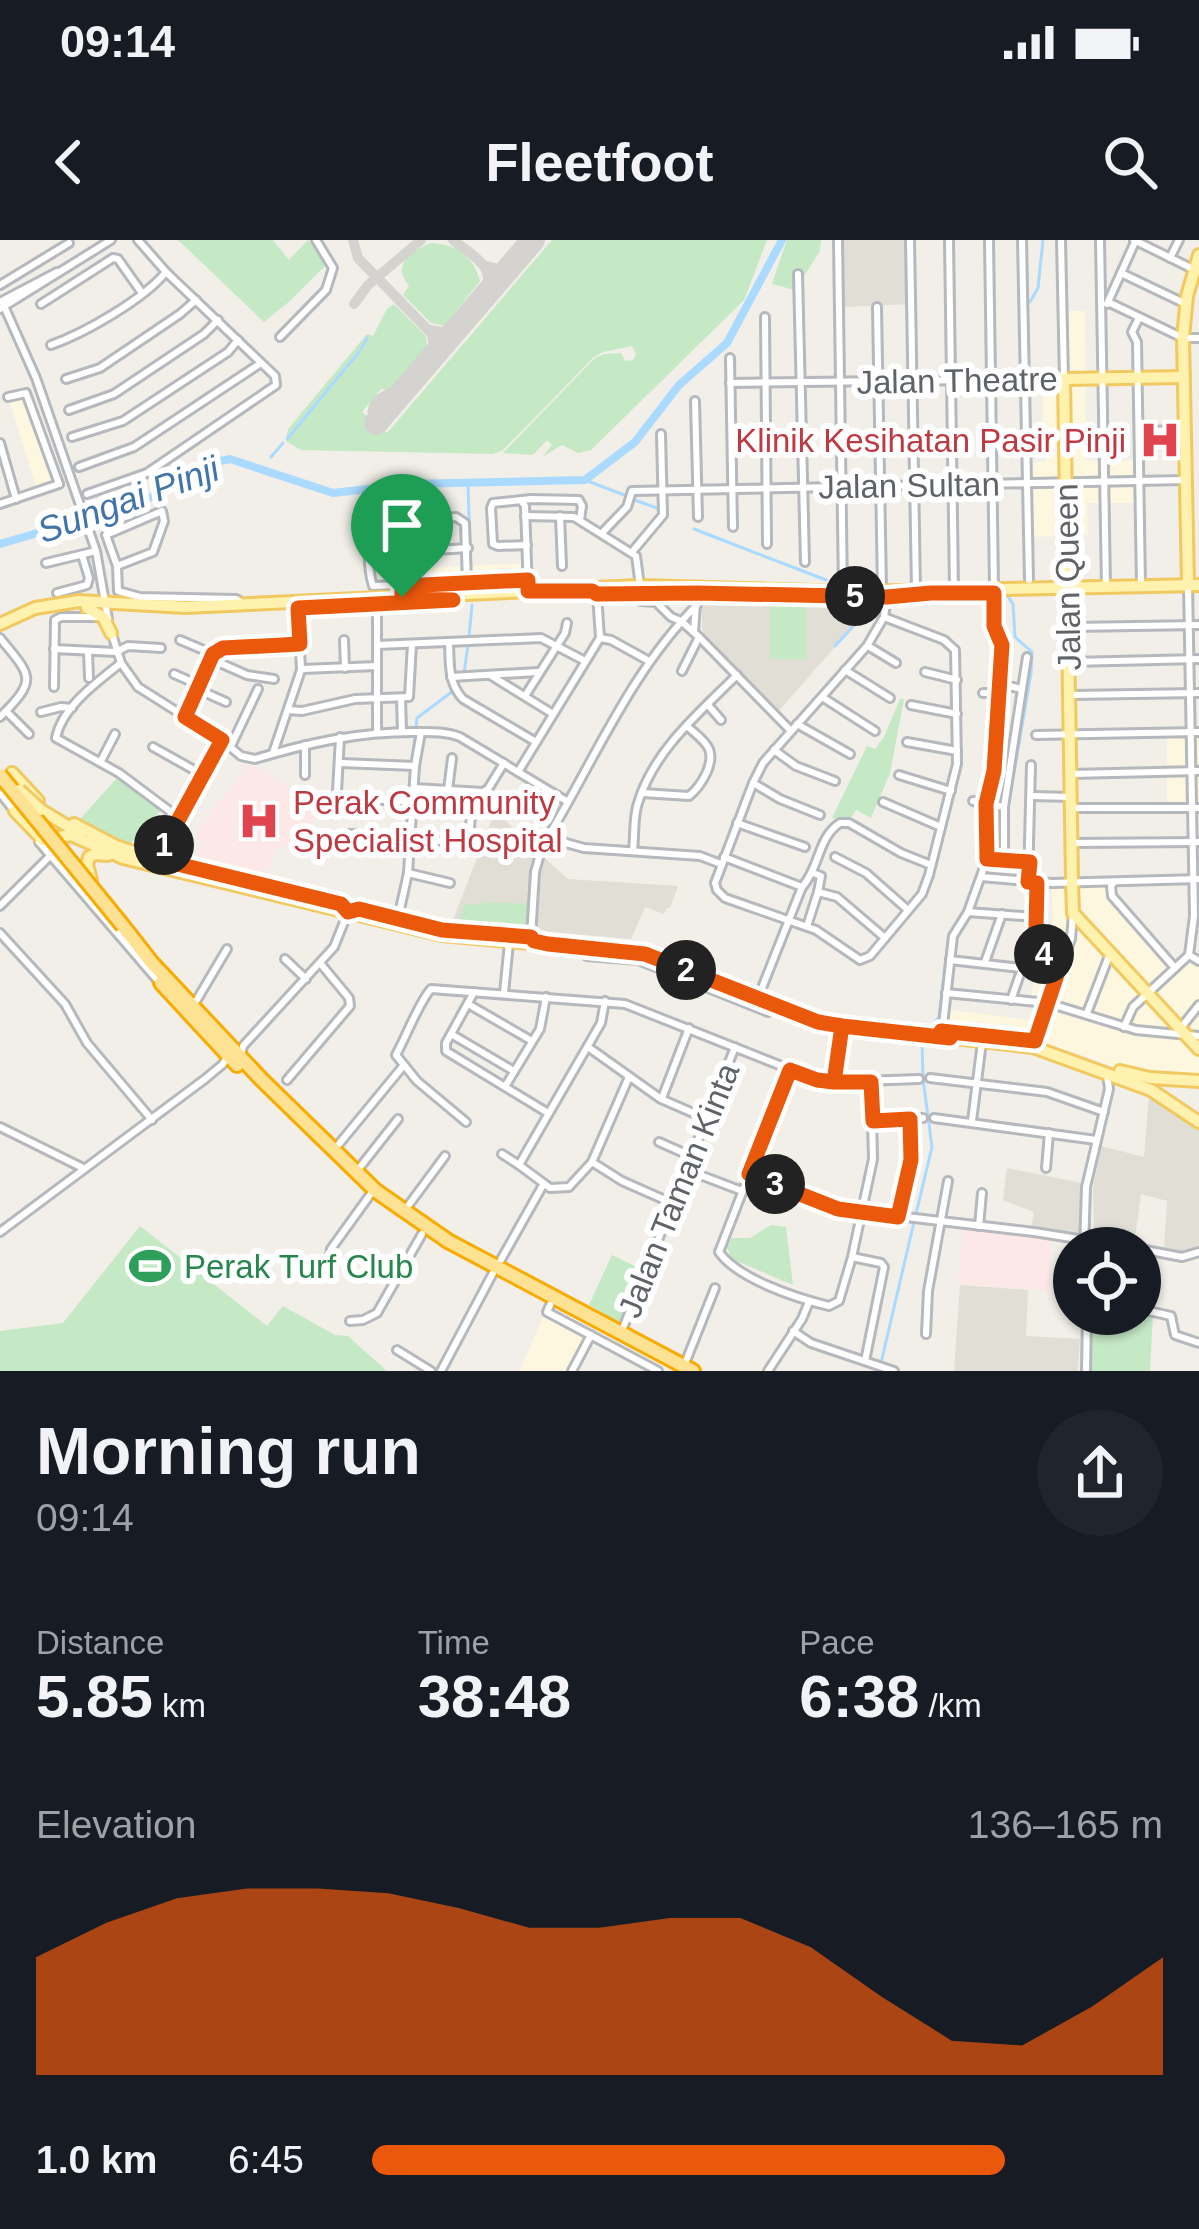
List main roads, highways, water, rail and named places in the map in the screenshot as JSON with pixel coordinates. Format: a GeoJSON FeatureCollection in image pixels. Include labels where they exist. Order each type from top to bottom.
{"type":"FeatureCollection","features":[{"type":"Feature","properties":{"kind":"highway"},"geometry":{"type":"LineString","coordinates":[[2,772],[166,989],[355,1174],[403,1213],[495,1270],[655,1362],[685,1369]]}},
{"type":"Feature","properties":{"kind":"highway"},"geometry":{"type":"LineString","coordinates":[[121,928],[334,1164],[370,1196],[422,1234],[495,1270],[549,1308],[619,1341]]}},
{"type":"Feature","properties":{"kind":"main road"},"geometry":{"type":"LineString","coordinates":[[99,603],[111,633],[113,615],[122,607],[242,605],[402,591],[640,586],[697,595],[884,594],[1193,585],[1183,338],[1199,255]]}},
{"type":"Feature","properties":{"kind":"main road","name":"Jalan Theatre"},"geometry":{"type":"LineString","coordinates":[[1064,380],[1184,377]]}},
{"type":"Feature","properties":{"kind":"main road","name":"Jalan Queen"},"geometry":{"type":"LineString","coordinates":[[1064,380],[1073,914],[1188,1033]]}},
{"type":"Feature","properties":{"kind":"main road"},"geometry":{"type":"LineString","coordinates":[[402,591],[407,599],[453,600]]}},
{"type":"Feature","properties":{"kind":"main road"},"geometry":{"type":"LineString","coordinates":[[0,632],[50,604],[99,603],[185,614],[597,594],[954,591]]}},
{"type":"Feature","properties":{"kind":"main road"},"geometry":{"type":"LineString","coordinates":[[2,772],[41,810],[100,844],[160,860]]}},
{"type":"Feature","properties":{"kind":"main road"},"geometry":{"type":"LineString","coordinates":[[2,772],[61,818],[101,839],[160,860],[348,912],[442,930],[640,948],[825,1018],[1033,1047],[1128,1081],[1171,1101],[1197,1122]]}},
{"type":"Feature","properties":{"kind":"main road"},"geometry":{"type":"LineString","coordinates":[[15,812],[43,840],[71,835],[123,858]]}},
{"type":"Feature","properties":{"kind":"main road"},"geometry":{"type":"LineString","coordinates":[[91,880],[87,864],[91,856],[101,854],[442,934],[653,957],[821,1023],[1035,1041],[1129,1074],[1198,1081]]}},
{"type":"Feature","properties":{"kind":"main road"},"geometry":{"type":"LineString","coordinates":[[531,937],[548,944]]}},
{"type":"Feature","properties":{"kind":"main road"},"geometry":{"type":"LineString","coordinates":[[1188,1033],[1199,1049]]}},
{"type":"Feature","properties":{"kind":"main road"},"geometry":{"type":"LineString","coordinates":[[1171,1101],[1168,1093],[1175,1080]]}},
{"type":"Feature","properties":{"kind":"waterway","name":"Sungai Pinji"},"geometry":{"type":"LineString","coordinates":[[0,544],[134,505],[230,459],[333,493],[409,484],[585,480],[635,442],[679,385],[727,343],[782,240]]}},
{"type":"Feature","properties":{"kind":"waterway"},"geometry":{"type":"LineString","coordinates":[[1030,302],[1038,288],[1043,240]]}},
{"type":"Feature","properties":{"kind":"waterway"},"geometry":{"type":"LineString","coordinates":[[361,349],[367,338]]}},
{"type":"Feature","properties":{"kind":"waterway"},"geometry":{"type":"LineString","coordinates":[[287,439],[359,352]]}},
{"type":"Feature","properties":{"kind":"waterway"},"geometry":{"type":"LineString","coordinates":[[271,457],[283,443]]}},
{"type":"Feature","properties":{"kind":"waterway"},"geometry":{"type":"LineString","coordinates":[[585,480],[627,496]]}},
{"type":"Feature","properties":{"kind":"waterway"},"geometry":{"type":"LineString","coordinates":[[468,484],[471,579]]}},
{"type":"Feature","properties":{"kind":"waterway"},"geometry":{"type":"LineString","coordinates":[[635,500],[659,509]]}},
{"type":"Feature","properties":{"kind":"waterway"},"geometry":{"type":"LineString","coordinates":[[694,529],[826,580]]}},
{"type":"Feature","properties":{"kind":"waterway"},"geometry":{"type":"LineString","coordinates":[[1007,595],[1013,604],[1015,637],[1032,652],[1007,814]]}},
{"type":"Feature","properties":{"kind":"waterway"},"geometry":{"type":"LineString","coordinates":[[835,646],[859,620],[861,602]]}},
{"type":"Feature","properties":{"kind":"waterway"},"geometry":{"type":"LineString","coordinates":[[469,637],[472,605]]}},
{"type":"Feature","properties":{"kind":"waterway"},"geometry":{"type":"LineString","coordinates":[[464,673],[468,646]]}},
{"type":"Feature","properties":{"kind":"waterway"},"geometry":{"type":"LineString","coordinates":[[416,728],[417,718],[453,691]]}},
{"type":"Feature","properties":{"kind":"waterway"},"geometry":{"type":"LineString","coordinates":[[412,763],[415,737]]}},
{"type":"Feature","properties":{"kind":"waterway"},"geometry":{"type":"LineString","coordinates":[[408,798],[411,770]]}},
{"type":"Feature","properties":{"kind":"waterway"},"geometry":{"type":"LineString","coordinates":[[406,831],[408,805]]}},
{"type":"Feature","properties":{"kind":"waterway"},"geometry":{"type":"LineString","coordinates":[[994,857],[1008,853],[1007,841]]}},
{"type":"Feature","properties":{"kind":"waterway"},"geometry":{"type":"LineString","coordinates":[[964,909],[977,875]]}},
{"type":"Feature","properties":{"kind":"waterway"},"geometry":{"type":"LineString","coordinates":[[944,973],[949,935]]}},
{"type":"Feature","properties":{"kind":"waterway"},"geometry":{"type":"LineString","coordinates":[[931,1027],[939,1017],[943,983]]}},
{"type":"Feature","properties":{"kind":"waterway"},"geometry":{"type":"LineString","coordinates":[[916,1214],[932,1147],[922,1040]]}},
{"type":"Feature","properties":{"kind":"waterway"},"geometry":{"type":"LineString","coordinates":[[881,1363],[914,1222]]}},
{"type":"Feature","properties":{"kind":"place","name":"Klinik Kesihatan Pasir Pinji"},"geometry":{"type":"Point","coordinates":[1160,440]}},
{"type":"Feature","properties":{"kind":"place","name":"Perak Community Specialist Hospital"},"geometry":{"type":"Point","coordinates":[259,821]}},
{"type":"Feature","properties":{"kind":"place","name":"Perak Turf Club"},"geometry":{"type":"Point","coordinates":[150,1266]}}]}
